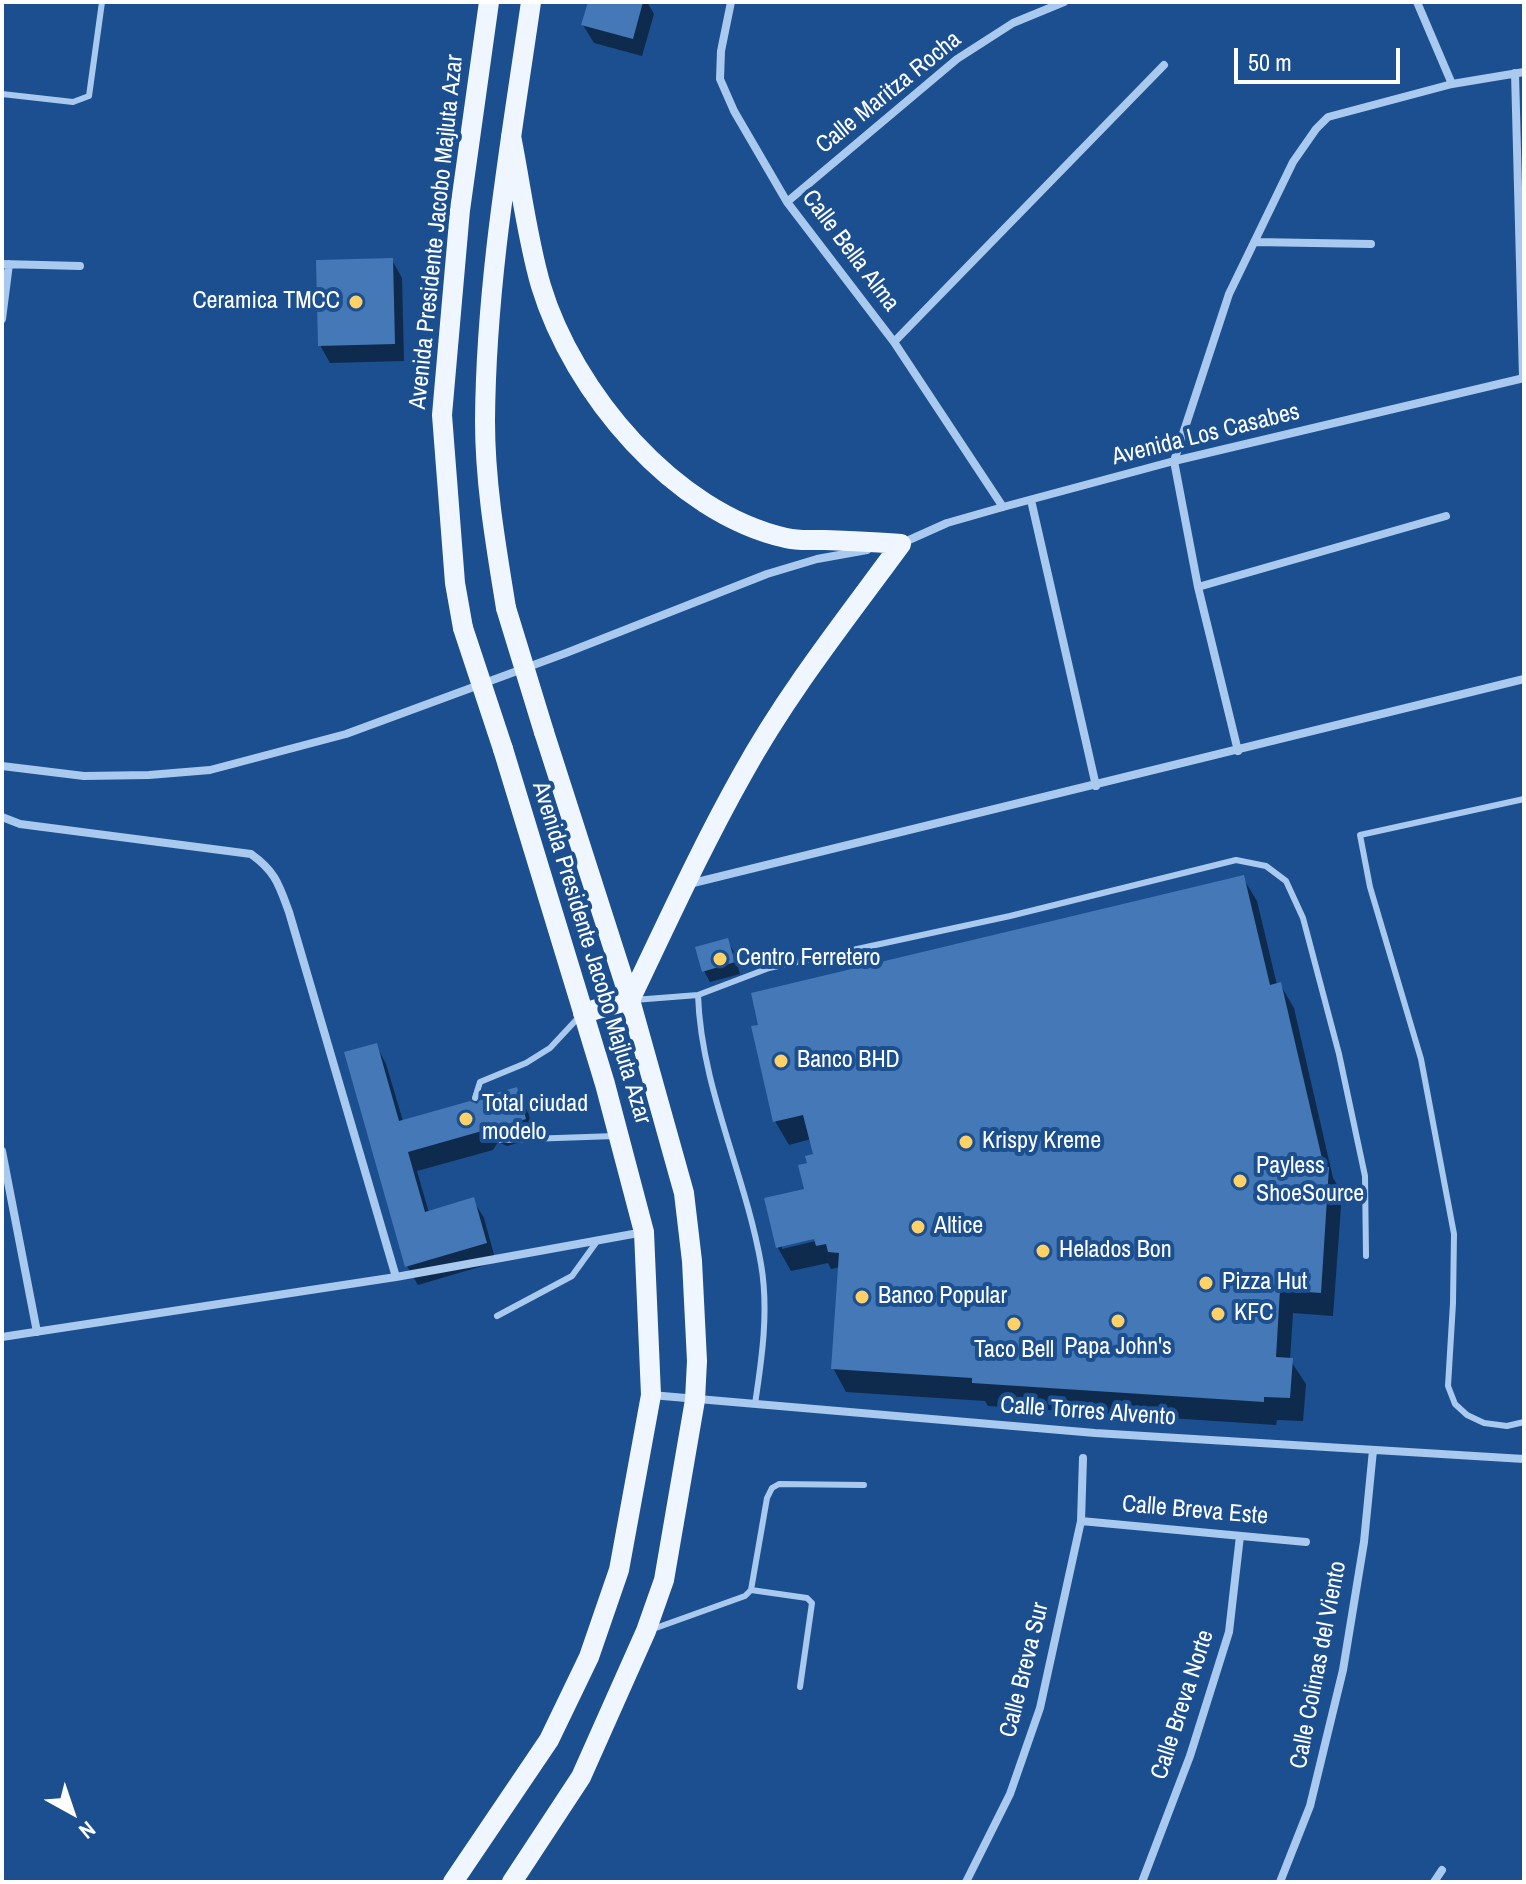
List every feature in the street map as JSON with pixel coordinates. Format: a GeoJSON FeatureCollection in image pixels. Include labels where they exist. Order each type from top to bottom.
{"type":"FeatureCollection","features":[{"type":"Feature","properties":{"kind":"main road","name":"Avenida Presidente Jacobo Majluta Azar"},"geometry":{"type":"LineString","coordinates":[[453,1882],[549,1740],[589,1657],[619,1570],[651,1395],[644,1232],[583,1013],[463,628],[455,583],[442,415],[460,210],[489,2]]}},
{"type":"Feature","properties":{"kind":"main road","name":"Avenida Presidente Jacobo Majluta Azar"},"geometry":{"type":"LineString","coordinates":[[512,1882],[581,1777],[646,1631],[664,1580],[695,1400],[697,1361],[692,1261],[684,1193],[630,1000],[506,608],[490,513],[485,423],[489,312],[499,219],[531,2]]}},
{"type":"Feature","properties":{"kind":"main road"},"geometry":{"type":"LineString","coordinates":[[511,136],[541,285],[559,334],[578,371],[602,406],[666,475],[728,518],[787,539],[901,544]]}},
{"type":"Feature","properties":{"kind":"main road"},"geometry":{"type":"LineString","coordinates":[[583,1013],[630,1000],[684,885],[742,774],[823,650],[901,544]]}},
{"type":"Feature","properties":{"kind":"street","name":"Calle Bella Alma"},"geometry":{"type":"LineString","coordinates":[[731,2],[721,51],[720,79],[734,111],[787,202],[894,342],[1003,507]]}},
{"type":"Feature","properties":{"kind":"street","name":"Calle Maritza Rocha"},"geometry":{"type":"LineString","coordinates":[[787,202],[957,59],[1013,23],[1064,2]]}},
{"type":"Feature","properties":{"kind":"street"},"geometry":{"type":"LineString","coordinates":[[1417,2],[1452,84]]}},
{"type":"Feature","properties":{"kind":"street"},"geometry":{"type":"LineString","coordinates":[[894,342],[1164,65]]}},
{"type":"Feature","properties":{"kind":"street"},"geometry":{"type":"LineString","coordinates":[[1238,751],[1198,587],[1174,461],[1229,294],[1293,162],[1328,117],[1452,84],[1519,72],[1524,378]]}},
{"type":"Feature","properties":{"kind":"street"},"geometry":{"type":"LineString","coordinates":[[1255,242],[1371,244]]}},
{"type":"Feature","properties":{"kind":"street"},"geometry":{"type":"LineString","coordinates":[[2,319],[6,264],[80,266]]}},
{"type":"Feature","properties":{"kind":"street","name":"Avenida Los Casabes"},"geometry":{"type":"LineString","coordinates":[[2,766],[84,776],[210,770],[346,734],[566,653],[767,574],[817,559],[901,544],[947,523],[1174,461],[1524,378]]}},
{"type":"Feature","properties":{"kind":"street"},"geometry":{"type":"LineString","coordinates":[[1031,500],[1096,786]]}},
{"type":"Feature","properties":{"kind":"street"},"geometry":{"type":"LineString","coordinates":[[1198,587],[1446,516]]}},
{"type":"Feature","properties":{"kind":"street"},"geometry":{"type":"LineString","coordinates":[[684,885],[1524,679]]}},
{"type":"Feature","properties":{"kind":"street"},"geometry":{"type":"LineString","coordinates":[[2,817],[20,824],[251,854],[265,864],[277,879],[289,912],[396,1277]]}},
{"type":"Feature","properties":{"kind":"street"},"geometry":{"type":"LineString","coordinates":[[2,1151],[37,1332]]}},
{"type":"Feature","properties":{"kind":"street"},"geometry":{"type":"LineString","coordinates":[[2,1337],[396,1277],[644,1232]]}},
{"type":"Feature","properties":{"kind":"street","name":"Calle Torres Alvento"},"geometry":{"type":"LineString","coordinates":[[651,1395],[1095,1433],[1524,1459]]}},
{"type":"Feature","properties":{"kind":"street","name":"Calle Colinas del Viento"},"geometry":{"type":"LineString","coordinates":[[1280,1882],[1310,1806],[1343,1670],[1364,1542],[1373,1450]]}},
{"type":"Feature","properties":{"kind":"street","name":"Calle Breva Sur"},"geometry":{"type":"LineString","coordinates":[[966,1882],[1010,1794],[1040,1708],[1081,1521],[1083,1458]]}},
{"type":"Feature","properties":{"kind":"street","name":"Calle Breva Este"},"geometry":{"type":"LineString","coordinates":[[1081,1521],[1306,1542]]}},
{"type":"Feature","properties":{"kind":"street","name":"Calle Breva Norte"},"geometry":{"type":"LineString","coordinates":[[1142,1882],[1190,1756],[1229,1632],[1240,1536]]}},
{"type":"Feature","properties":{"kind":"street"},"geometry":{"type":"LineString","coordinates":[[1434,1882],[1442,1870]]}},
{"type":"Feature","properties":{"kind":"lane"},"geometry":{"type":"LineString","coordinates":[[2,94],[73,102],[89,96],[102,2]]}},
{"type":"Feature","properties":{"kind":"lane"},"geometry":{"type":"LineString","coordinates":[[1524,799],[1360,835],[1370,887],[1421,1059],[1454,1234],[1448,1386],[1455,1404],[1467,1415],[1484,1423],[1507,1426],[1524,1422]]}},
{"type":"Feature","properties":{"kind":"lane"},"geometry":{"type":"LineString","coordinates":[[630,1000],[698,995],[769,968],[1010,916],[1236,860],[1266,866],[1286,881],[1303,918],[1339,1054],[1365,1176],[1366,1256]]}},
{"type":"Feature","properties":{"kind":"lane"},"geometry":{"type":"LineString","coordinates":[[698,995],[699,1026],[705,1058],[734,1155],[761,1265],[763,1350],[755,1404]]}},
{"type":"Feature","properties":{"kind":"lane"},"geometry":{"type":"LineString","coordinates":[[475,1098],[480,1082],[526,1063],[550,1048],[583,1013]]}},
{"type":"Feature","properties":{"kind":"lane"},"geometry":{"type":"LineString","coordinates":[[488,1130],[500,1140],[619,1136]]}},
{"type":"Feature","properties":{"kind":"lane"},"geometry":{"type":"LineString","coordinates":[[497,1316],[572,1276],[598,1240]]}},
{"type":"Feature","properties":{"kind":"lane"},"geometry":{"type":"LineString","coordinates":[[646,1631],[745,1596],[751,1590],[767,1498],[772,1488],[779,1484],[864,1485]]}},
{"type":"Feature","properties":{"kind":"lane"},"geometry":{"type":"LineString","coordinates":[[751,1590],[807,1598],[812,1603],[800,1687]]}},
{"type":"Feature","properties":{"kind":"building"},"geometry":{"type":"Polygon","coordinates":[[[588,2],[643,2],[633,39],[581,25],[588,2]]]}},
{"type":"Feature","properties":{"kind":"building","name":"Ceramica TMCC"},"geometry":{"type":"Polygon","coordinates":[[[393,258],[395,344],[318,346],[316,260],[393,258]]]}},
{"type":"Feature","properties":{"kind":"building"},"geometry":{"type":"Polygon","coordinates":[[[1244,875],[1270,985],[1281,982],[1324,1167],[1329,1167],[1321,1293],[1280,1290],[1276,1357],[1293,1358],[1290,1398],[1264,1397],[1264,1402],[972,1383],[972,1378],[831,1369],[839,1253],[828,1252],[826,1244],[816,1246],[814,1239],[776,1248],[764,1198],[804,1189],[798,1165],[807,1163],[805,1156],[813,1154],[803,1115],[773,1122],[751,1026],[758,1025],[751,993],[1244,875]]]}},
{"type":"Feature","properties":{"kind":"building"},"geometry":{"type":"Polygon","coordinates":[[[728,938],[735,962],[702,972],[695,947],[728,938]]]}},
{"type":"Feature","properties":{"kind":"building"},"geometry":{"type":"Polygon","coordinates":[[[377,1043],[399,1121],[470,1101],[477,1104],[482,1097],[517,1087],[526,1119],[495,1128],[487,1124],[482,1131],[408,1152],[425,1212],[474,1197],[487,1243],[405,1267],[344,1052],[377,1043]]]}},
{"type":"Feature","properties":{"kind":"place","name":"Ceramica TMCC"},"geometry":{"type":"Point","coordinates":[356,302]}},
{"type":"Feature","properties":{"kind":"place","name":"Centro Ferretero"},"geometry":{"type":"Point","coordinates":[720,959]}},
{"type":"Feature","properties":{"kind":"place","name":"Banco BHD"},"geometry":{"type":"Point","coordinates":[781,1061]}},
{"type":"Feature","properties":{"kind":"place","name":"Total ciudad modelo"},"geometry":{"type":"Point","coordinates":[466,1119]}},
{"type":"Feature","properties":{"kind":"place","name":"Krispy Kreme"},"geometry":{"type":"Point","coordinates":[966,1142]}},
{"type":"Feature","properties":{"kind":"place","name":"Payless ShoeSource"},"geometry":{"type":"Point","coordinates":[1240,1181]}},
{"type":"Feature","properties":{"kind":"place","name":"Altice"},"geometry":{"type":"Point","coordinates":[918,1227]}},
{"type":"Feature","properties":{"kind":"place","name":"Helados Bon"},"geometry":{"type":"Point","coordinates":[1043,1251]}},
{"type":"Feature","properties":{"kind":"place","name":"Pizza Hut"},"geometry":{"type":"Point","coordinates":[1206,1283]}},
{"type":"Feature","properties":{"kind":"place","name":"Banco Popular"},"geometry":{"type":"Point","coordinates":[862,1297]}},
{"type":"Feature","properties":{"kind":"place","name":"KFC"},"geometry":{"type":"Point","coordinates":[1218,1314]}},
{"type":"Feature","properties":{"kind":"place","name":"Papa John's"},"geometry":{"type":"Point","coordinates":[1118,1321]}},
{"type":"Feature","properties":{"kind":"place","name":"Taco Bell"},"geometry":{"type":"Point","coordinates":[1014,1324]}}]}
